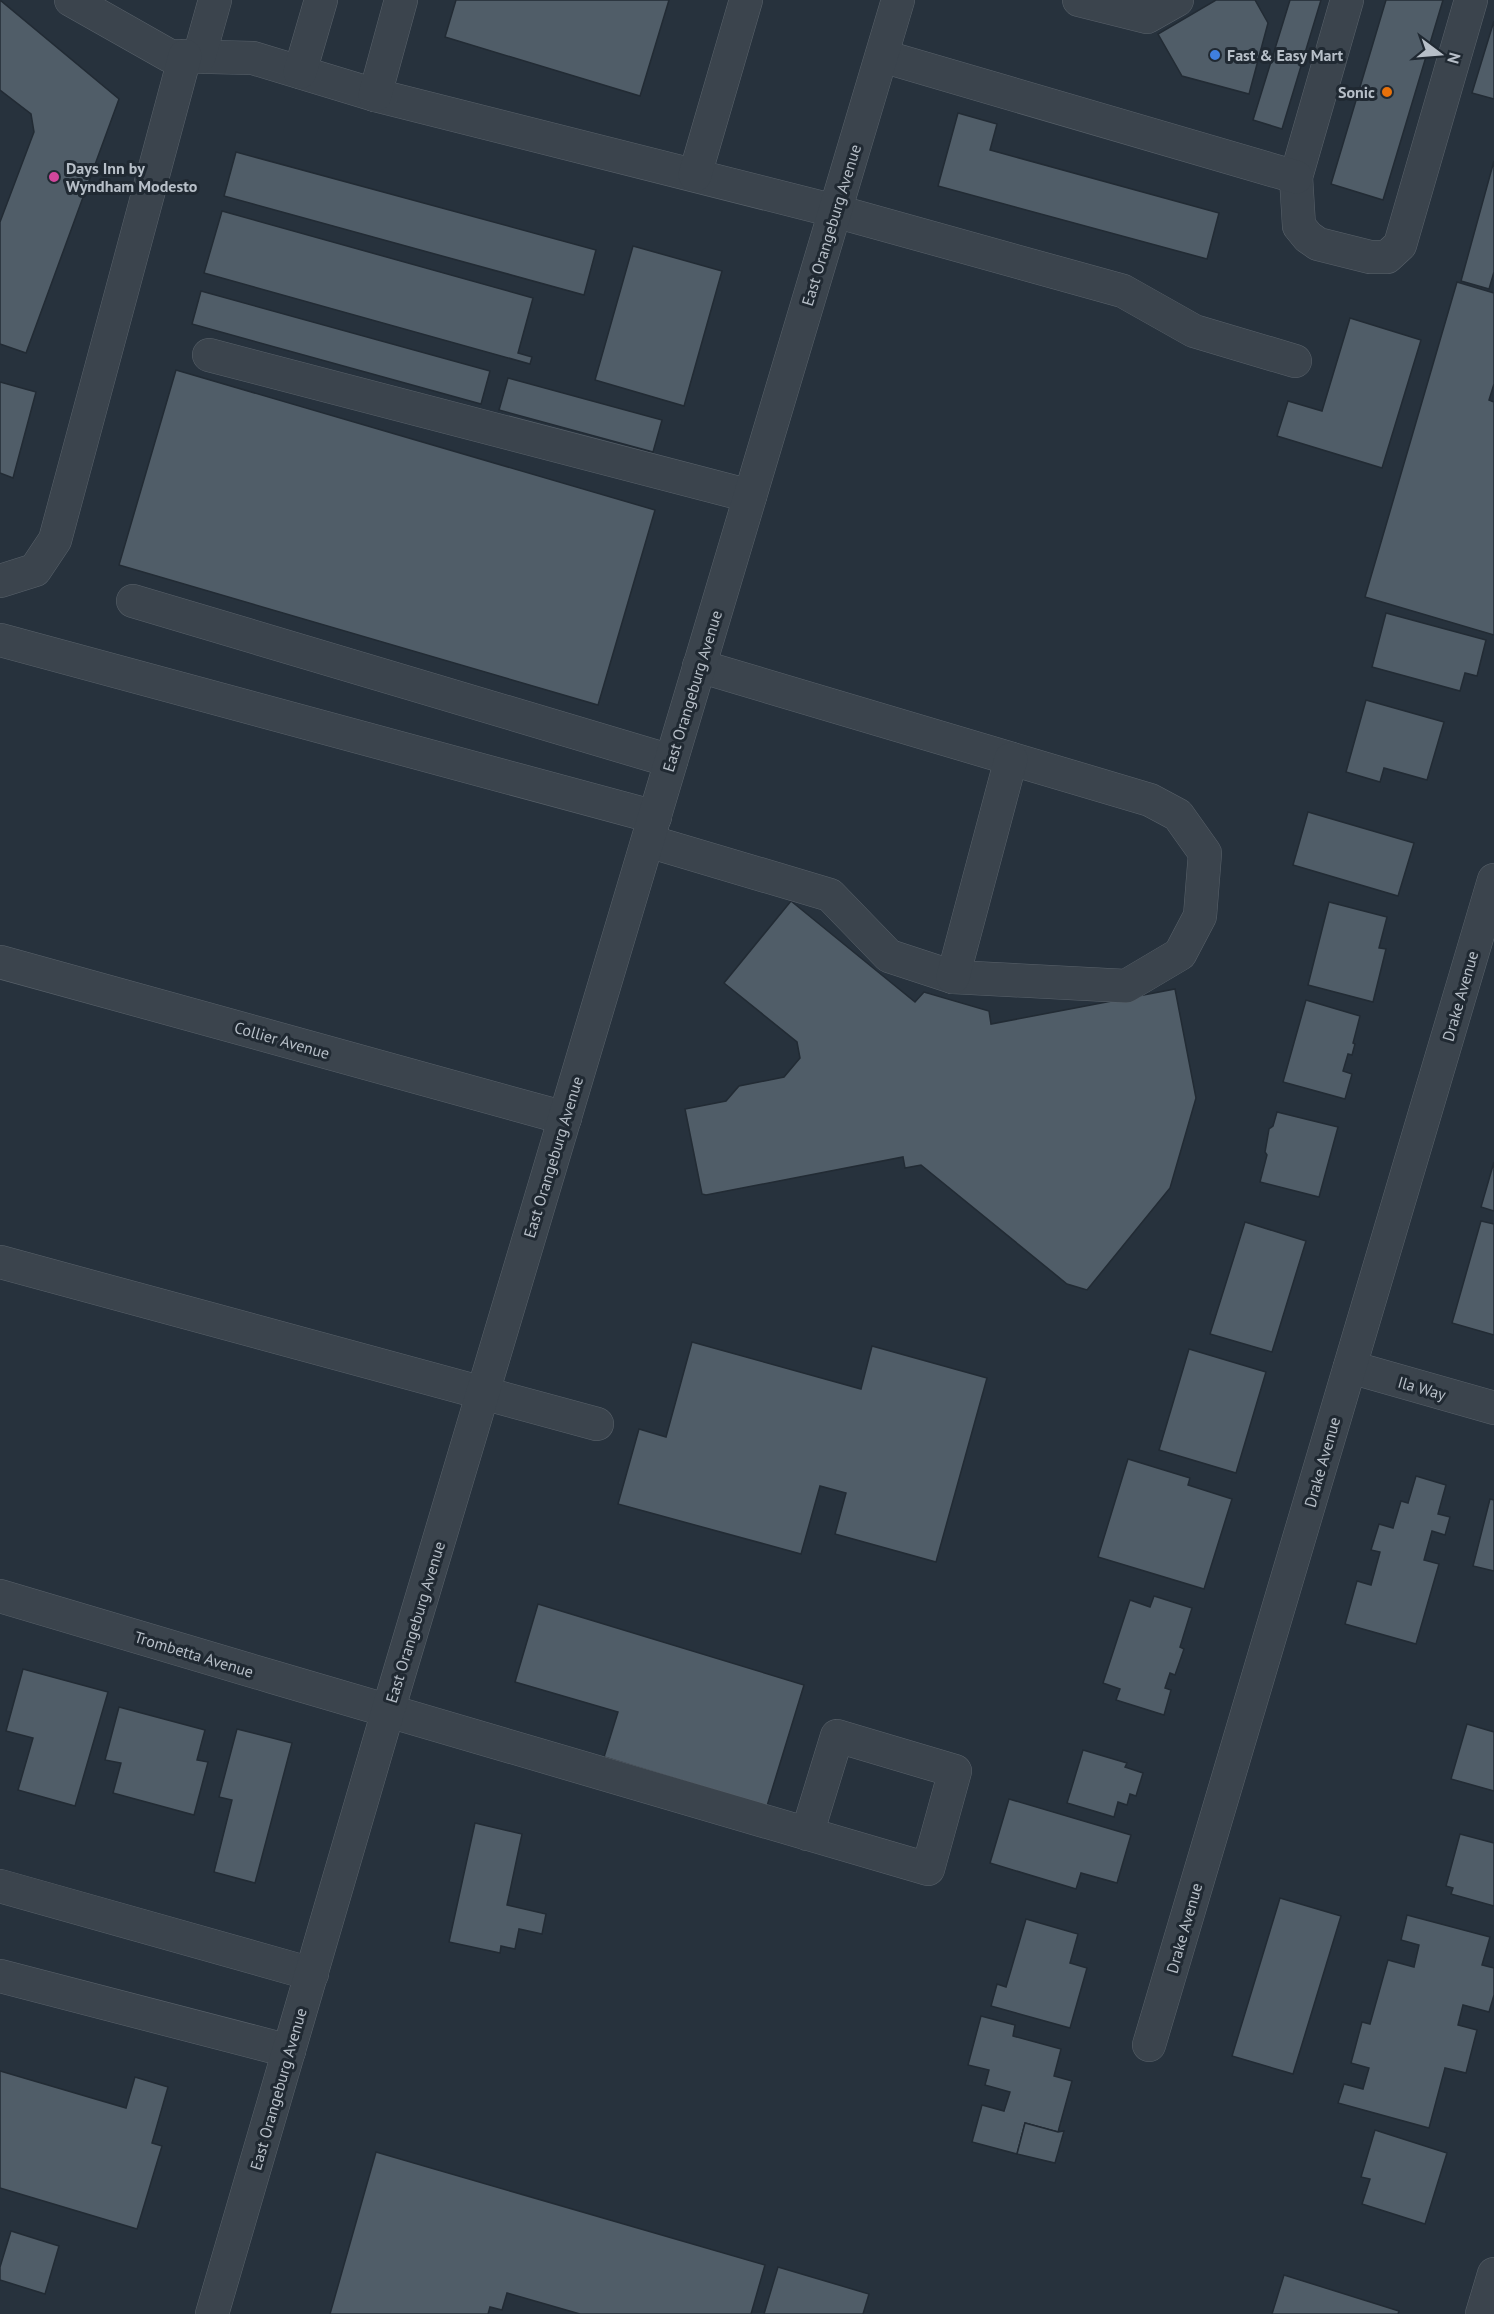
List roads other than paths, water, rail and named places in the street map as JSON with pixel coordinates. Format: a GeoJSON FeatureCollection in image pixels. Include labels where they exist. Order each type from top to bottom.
{"type":"FeatureCollection","features":[{"type":"Feature","properties":{"kind":"street"},"geometry":{"type":"LineString","coordinates":[[71,0],[170,56],[253,58],[375,95],[836,211],[1123,291],[1194,330],[1295,361]]}},
{"type":"Feature","properties":{"kind":"street"},"geometry":{"type":"LineString","coordinates":[[0,581],[35,570],[55,540],[192,57],[215,0]]}},
{"type":"Feature","properties":{"kind":"street"},"geometry":{"type":"LineString","coordinates":[[300,72],[321,0]]}},
{"type":"Feature","properties":{"kind":"street"},"geometry":{"type":"LineString","coordinates":[[375,95],[401,0]]}},
{"type":"Feature","properties":{"kind":"street"},"geometry":{"type":"LineString","coordinates":[[695,175],[746,0]]}},
{"type":"Feature","properties":{"kind":"street","name":"East Orangeburg Avenue"},"geometry":{"type":"LineString","coordinates":[[212,2314],[388,1712],[898,0]]}},
{"type":"Feature","properties":{"kind":"street"},"geometry":{"type":"LineString","coordinates":[[1079,0],[1147,17],[1177,0]]}},
{"type":"Feature","properties":{"kind":"street"},"geometry":{"type":"LineString","coordinates":[[1347,0],[1296,177],[1299,226],[1318,244],[1370,257],[1386,257],[1400,245],[1471,0]]}},
{"type":"Feature","properties":{"kind":"street"},"geometry":{"type":"LineString","coordinates":[[882,56],[1296,177]]}},
{"type":"Feature","properties":{"kind":"street"},"geometry":{"type":"LineString","coordinates":[[209,355],[750,496]]}},
{"type":"Feature","properties":{"kind":"street"},"geometry":{"type":"LineString","coordinates":[[134,601],[671,761]]}},
{"type":"Feature","properties":{"kind":"street"},"geometry":{"type":"LineString","coordinates":[[0,640],[651,829],[830,895],[889,956],[952,976],[1126,986],[1180,954],[1200,916],[1205,854],[1178,815],[1150,800],[699,666]]}},
{"type":"Feature","properties":{"kind":"street"},"geometry":{"type":"LineString","coordinates":[[952,976],[1011,759]]}},
{"type":"Feature","properties":{"kind":"street","name":"Drake Avenue"},"geometry":{"type":"LineString","coordinates":[[1149,2044],[1494,880]]}},
{"type":"Feature","properties":{"kind":"street","name":"Collier Avenue"},"geometry":{"type":"LineString","coordinates":[[0,962],[565,1119]]}},
{"type":"Feature","properties":{"kind":"street"},"geometry":{"type":"LineString","coordinates":[[0,1262],[483,1395],[597,1424]]}},
{"type":"Feature","properties":{"kind":"street","name":"Ila Way"},"geometry":{"type":"LineString","coordinates":[[1350,1367],[1494,1408]]}},
{"type":"Feature","properties":{"kind":"street","name":"Trombetta Avenue"},"geometry":{"type":"LineString","coordinates":[[0,1596],[388,1712],[807,1834],[928,1869],[955,1771],[837,1736],[807,1834]]}},
{"type":"Feature","properties":{"kind":"street"},"geometry":{"type":"LineString","coordinates":[[0,1886],[312,1974]]}},
{"type":"Feature","properties":{"kind":"street"},"geometry":{"type":"LineString","coordinates":[[0,1976],[289,2051]]}},
{"type":"Feature","properties":{"kind":"street"},"geometry":{"type":"LineString","coordinates":[[1482,2314],[1494,2274]]}},
{"type":"Feature","properties":{"kind":"place","name":"Fast & Easy Mart"},"geometry":{"type":"Point","coordinates":[1215,55]}},
{"type":"Feature","properties":{"kind":"place","name":"Sonic"},"geometry":{"type":"Point","coordinates":[1387,92]}},
{"type":"Feature","properties":{"kind":"place","name":"Days Inn by Wyndham Modesto"},"geometry":{"type":"Point","coordinates":[54,177]}}]}
